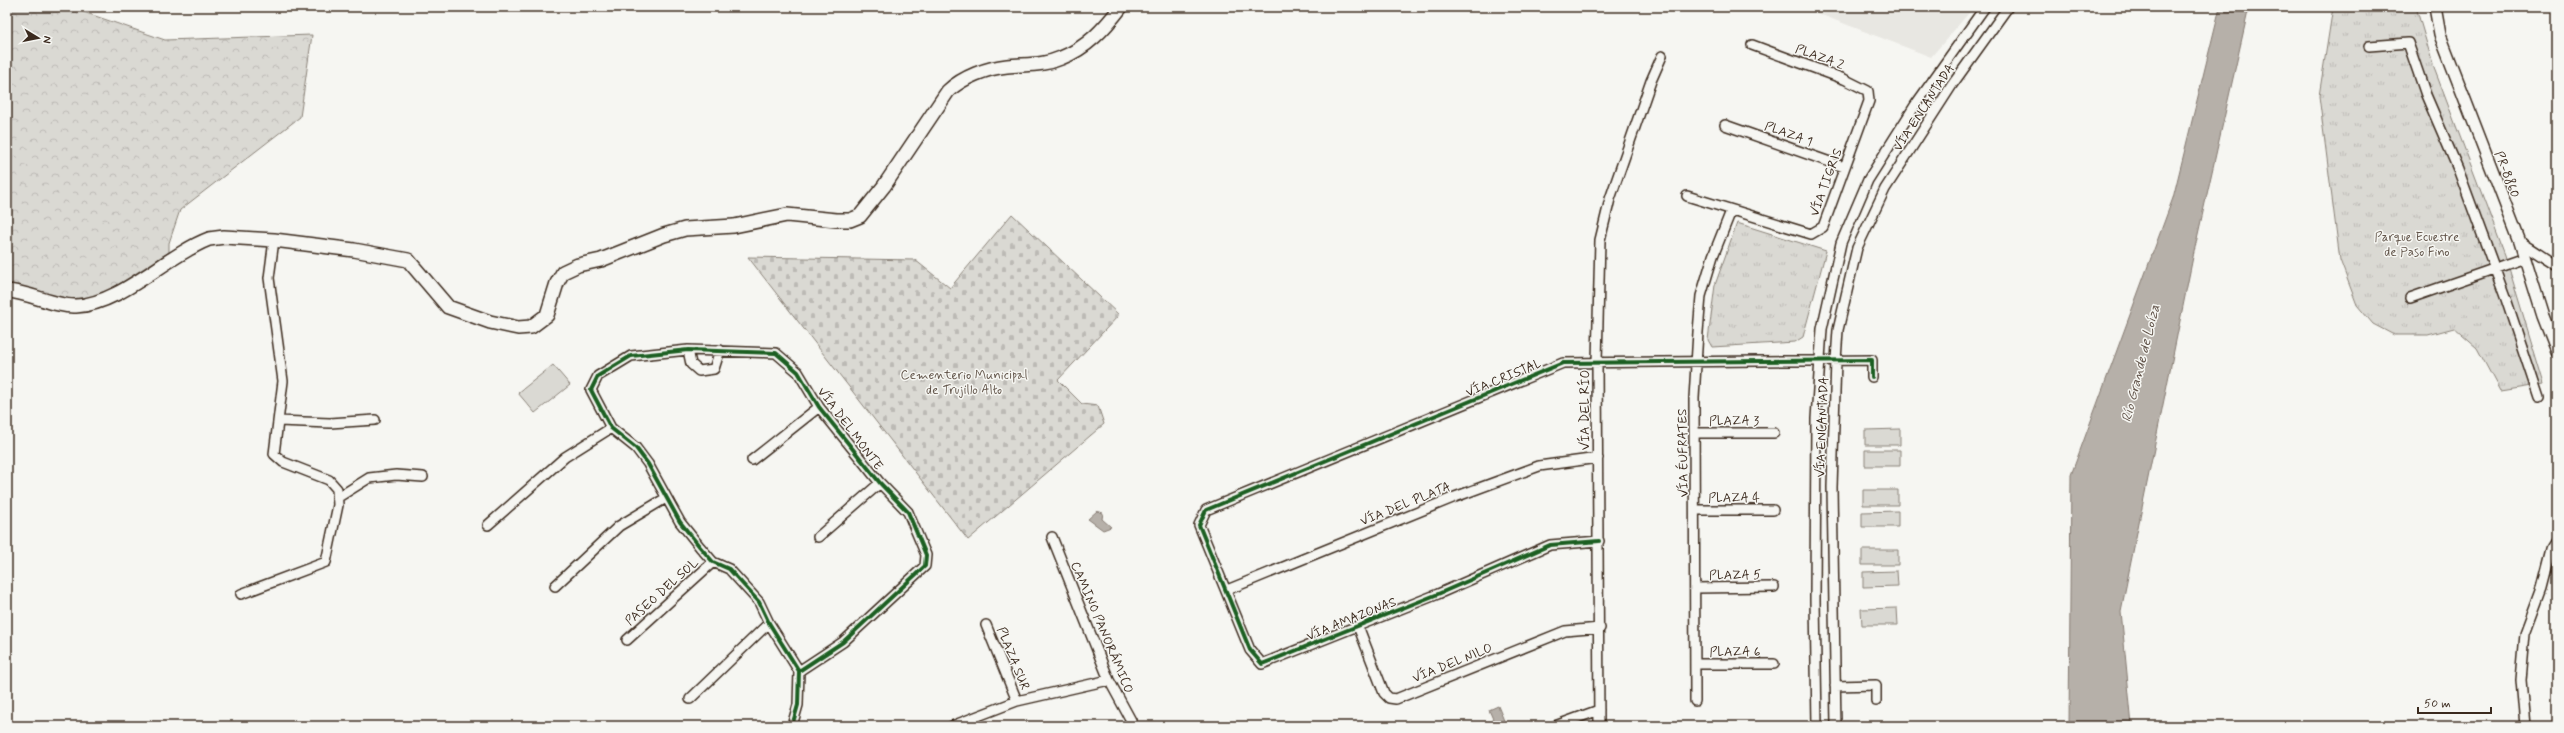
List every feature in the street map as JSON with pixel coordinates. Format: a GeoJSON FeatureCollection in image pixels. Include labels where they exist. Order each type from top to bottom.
{"type":"FeatureCollection","features":[{"type":"Feature","properties":{"kind":"main road"},"geometry":{"type":"LineString","coordinates":[[7,291],[77,306],[99,301],[209,239],[224,237],[274,240],[354,250],[408,260],[448,308],[490,322],[518,328],[531,327],[548,315],[557,283],[563,272],[664,235],[685,230],[734,226],[787,215],[836,220],[850,220],[860,216],[884,186],[948,91],[956,83],[1006,66],[1034,65],[1060,59],[1093,40],[1121,7]]}},
{"type":"Feature","properties":{"kind":"street","name":"VÍA ENCANTADA"},"geometry":{"type":"LineString","coordinates":[[1817,726],[1815,592],[1816,419],[1822,329],[1841,243],[1868,180],[1916,104],[1985,7]]}},
{"type":"Feature","properties":{"kind":"street","name":"VÍA ENCANTADA"},"geometry":{"type":"LineString","coordinates":[[1836,726],[1832,487],[1836,360],[1838,330],[1857,248],[1885,189],[1952,85],[2008,7]]}},
{"type":"Feature","properties":{"kind":"street","name":"PR-8860"},"geometry":{"type":"LineString","coordinates":[[2435,7],[2440,35],[2520,242],[2557,352]]}},
{"type":"Feature","properties":{"kind":"street"},"geometry":{"type":"LineString","coordinates":[[2369,46],[2408,43],[2426,96],[2458,169],[2539,398]]}},
{"type":"Feature","properties":{"kind":"street","name":"PLAZA 2"},"geometry":{"type":"LineString","coordinates":[[1752,45],[1858,85],[1868,91],[1869,101]]}},
{"type":"Feature","properties":{"kind":"street","name":"VÍA DEL RÍO"},"geometry":{"type":"LineString","coordinates":[[1599,726],[1600,628],[1597,362],[1600,240],[1610,199],[1651,81],[1662,56]]}},
{"type":"Feature","properties":{"kind":"street","name":"VÍA TIGRIS"},"geometry":{"type":"LineString","coordinates":[[1687,196],[1731,211],[1811,234],[1823,227],[1869,101]]}},
{"type":"Feature","properties":{"kind":"street","name":"PLAZA 1"},"geometry":{"type":"LineString","coordinates":[[1725,125],[1844,167]]}},
{"type":"Feature","properties":{"kind":"street","name":"VÍA ÉUFRATES"},"geometry":{"type":"LineString","coordinates":[[1695,700],[1696,588],[1694,433],[1696,363],[1702,296],[1713,256],[1731,211]]}},
{"type":"Feature","properties":{"kind":"street"},"geometry":{"type":"LineString","coordinates":[[241,594],[326,562],[338,498],[337,490],[329,480],[282,462],[274,454],[283,381],[269,278],[274,240]]}},
{"type":"Feature","properties":{"kind":"street"},"geometry":{"type":"LineString","coordinates":[[2520,242],[2557,266]]}},
{"type":"Feature","properties":{"kind":"street"},"geometry":{"type":"LineString","coordinates":[[2410,298],[2525,258]]}},
{"type":"Feature","properties":{"kind":"street"},"geometry":{"type":"LineString","coordinates":[[688,350],[691,364],[699,371],[714,369],[720,350]]}},
{"type":"Feature","properties":{"kind":"street","name":"VÍA DEL MONTE"},"geometry":{"type":"LineString","coordinates":[[688,350],[720,350],[776,352],[798,372],[819,407],[880,483],[908,512],[926,555],[925,566],[843,642],[799,670],[769,622],[759,602],[729,569],[713,562],[680,522],[644,458],[636,448],[611,428],[591,390],[598,376],[630,356],[688,350]]}},
{"type":"Feature","properties":{"kind":"street","name":"VÍA CRISTAL"},"geometry":{"type":"LineString","coordinates":[[1203,517],[1206,510],[1563,363],[1696,363],[1872,360],[1872,376]]}},
{"type":"Feature","properties":{"kind":"street"},"geometry":{"type":"LineString","coordinates":[[752,460],[819,407]]}},
{"type":"Feature","properties":{"kind":"street"},"geometry":{"type":"LineString","coordinates":[[278,421],[330,423],[375,420]]}},
{"type":"Feature","properties":{"kind":"street"},"geometry":{"type":"LineString","coordinates":[[488,525],[565,457],[611,428]]}},
{"type":"Feature","properties":{"kind":"street","name":"PLAZA 3"},"geometry":{"type":"LineString","coordinates":[[1694,433],[1774,433]]}},
{"type":"Feature","properties":{"kind":"street","name":"VÍA DEL PLATA"},"geometry":{"type":"LineString","coordinates":[[1226,590],[1456,497],[1539,466],[1598,458]]}},
{"type":"Feature","properties":{"kind":"street"},"geometry":{"type":"LineString","coordinates":[[338,498],[369,478],[396,475],[424,477]]}},
{"type":"Feature","properties":{"kind":"street"},"geometry":{"type":"LineString","coordinates":[[818,537],[880,483]]}},
{"type":"Feature","properties":{"kind":"street"},"geometry":{"type":"LineString","coordinates":[[555,586],[619,526],[666,498]]}},
{"type":"Feature","properties":{"kind":"street","name":"PLAZA 4"},"geometry":{"type":"LineString","coordinates":[[1695,510],[1773,510]]}},
{"type":"Feature","properties":{"kind":"street","name":"VÍA AMAZONAS"},"geometry":{"type":"LineString","coordinates":[[1203,517],[1199,525],[1250,650],[1262,664],[1358,626],[1550,545],[1599,541]]}},
{"type":"Feature","properties":{"kind":"street","name":"CAMINO PANORÁMICO"},"geometry":{"type":"LineString","coordinates":[[1052,537],[1109,680],[1134,726]]}},
{"type":"Feature","properties":{"kind":"street"},"geometry":{"type":"LineString","coordinates":[[2525,726],[2522,680],[2524,634],[2542,588],[2552,549],[2557,542]]}},
{"type":"Feature","properties":{"kind":"street","name":"PASEO DEL SOL"},"geometry":{"type":"LineString","coordinates":[[627,640],[713,562]]}},
{"type":"Feature","properties":{"kind":"street","name":"PLAZA 5"},"geometry":{"type":"LineString","coordinates":[[1696,588],[1774,587]]}},
{"type":"Feature","properties":{"kind":"street"},"geometry":{"type":"LineString","coordinates":[[690,699],[769,622]]}},
{"type":"Feature","properties":{"kind":"street","name":"PLAZA SUR"},"geometry":{"type":"LineString","coordinates":[[986,625],[1017,701]]}},
{"type":"Feature","properties":{"kind":"street","name":"VÍA DEL NILO"},"geometry":{"type":"LineString","coordinates":[[1358,626],[1384,693],[1389,698],[1396,699],[1565,631],[1600,628]]}},
{"type":"Feature","properties":{"kind":"street","name":"PLAZA 6"},"geometry":{"type":"LineString","coordinates":[[1695,664],[1774,664]]}},
{"type":"Feature","properties":{"kind":"street"},"geometry":{"type":"LineString","coordinates":[[792,726],[798,705],[799,670]]}},
{"type":"Feature","properties":{"kind":"street"},"geometry":{"type":"LineString","coordinates":[[952,726],[1017,701],[1109,680]]}},
{"type":"Feature","properties":{"kind":"street"},"geometry":{"type":"LineString","coordinates":[[1835,686],[1876,685],[1876,701]]}},
{"type":"Feature","properties":{"kind":"street"},"geometry":{"type":"LineString","coordinates":[[1554,726],[1599,710]]}},
{"type":"Feature","properties":{"kind":"shaded area"},"geometry":{"type":"Polygon","coordinates":[[[1801,7],[1974,7],[1931,57],[1801,7]]]}},
{"type":"Feature","properties":{"kind":"green space"},"geometry":{"type":"Polygon","coordinates":[[[7,7],[69,7],[165,40],[312,35],[300,117],[180,210],[169,243],[169,252],[102,295],[73,301],[7,285],[7,7]]]}},
{"type":"Feature","properties":{"kind":"green space","name":"Parque Ecuestre de Paso Fino"},"geometry":{"type":"Polygon","coordinates":[[[2333,7],[2416,7],[2434,68],[2505,255],[2544,384],[2500,391],[2477,348],[2454,328],[2428,335],[2394,335],[2373,324],[2357,305],[2340,260],[2319,96],[2333,7]]]}},
{"type":"Feature","properties":{"kind":"green space","name":"Cementerio Municipal de Trujillo Alto"},"geometry":{"type":"Polygon","coordinates":[[[1012,214],[1119,315],[1058,380],[1082,404],[1098,406],[1104,424],[968,540],[748,257],[915,260],[950,288],[1012,214]]]}},
{"type":"Feature","properties":{"kind":"green space"},"geometry":{"type":"Polygon","coordinates":[[[1737,223],[1826,251],[1803,337],[1795,342],[1712,347],[1708,340],[1715,285],[1737,223]]]}},
{"type":"Feature","properties":{"kind":"green space"},"geometry":{"type":"Polygon","coordinates":[[[553,365],[570,385],[535,413],[518,393],[553,365]]]}},
{"type":"Feature","properties":{"kind":"green space"},"geometry":{"type":"Polygon","coordinates":[[[1900,429],[1900,445],[1865,445],[1865,430],[1900,429]]]}},
{"type":"Feature","properties":{"kind":"green space"},"geometry":{"type":"Polygon","coordinates":[[[1865,450],[1900,450],[1900,466],[1865,466],[1865,450]]]}},
{"type":"Feature","properties":{"kind":"green space"},"geometry":{"type":"Polygon","coordinates":[[[1863,490],[1898,490],[1898,505],[1863,505],[1863,490]]]}},
{"type":"Feature","properties":{"kind":"green space"},"geometry":{"type":"Polygon","coordinates":[[[1898,511],[1898,527],[1862,527],[1862,512],[1898,511]]]}},
{"type":"Feature","properties":{"kind":"green space"},"geometry":{"type":"Polygon","coordinates":[[[1862,550],[1898,550],[1898,565],[1862,565],[1862,550]]]}},
{"type":"Feature","properties":{"kind":"green space"},"geometry":{"type":"Polygon","coordinates":[[[1897,571],[1898,586],[1863,587],[1863,572],[1897,571]]]}},
{"type":"Feature","properties":{"kind":"green space"},"geometry":{"type":"Polygon","coordinates":[[[1897,608],[1898,625],[1862,625],[1861,609],[1897,608]]]}},
{"type":"Feature","properties":{"kind":"water","name":"Río Grande de Loíza"},"geometry":{"type":"Polygon","coordinates":[[[2220,7],[2249,7],[2194,252],[2121,611],[2132,726],[2069,726],[2071,475],[2173,198],[2220,7]]]}},
{"type":"Feature","properties":{"kind":"water"},"geometry":{"type":"Polygon","coordinates":[[[1097,511],[1103,513],[1102,519],[1111,527],[1103,530],[1088,519],[1097,511]]]}},
{"type":"Feature","properties":{"kind":"water"},"geometry":{"type":"Polygon","coordinates":[[[1498,706],[1505,723],[1496,726],[1489,710],[1498,706]]]}},
{"type":"Feature","properties":{"kind":"cycle path"},"geometry":{"type":"LineString","coordinates":[[792,726],[798,705],[799,671],[769,623],[759,602],[729,569],[713,562],[680,522],[648,464],[636,448],[611,428],[591,390],[598,376],[631,356],[688,350],[776,353],[798,372],[819,407],[880,483],[908,512],[926,555],[925,566],[843,642],[799,671]]}},
{"type":"Feature","properties":{"kind":"cycle path"},"geometry":{"type":"LineString","coordinates":[[1599,541],[1550,545],[1438,594],[1262,664],[1250,650],[1199,525],[1206,510],[1563,363],[1872,360],[1872,377]]}}]}
